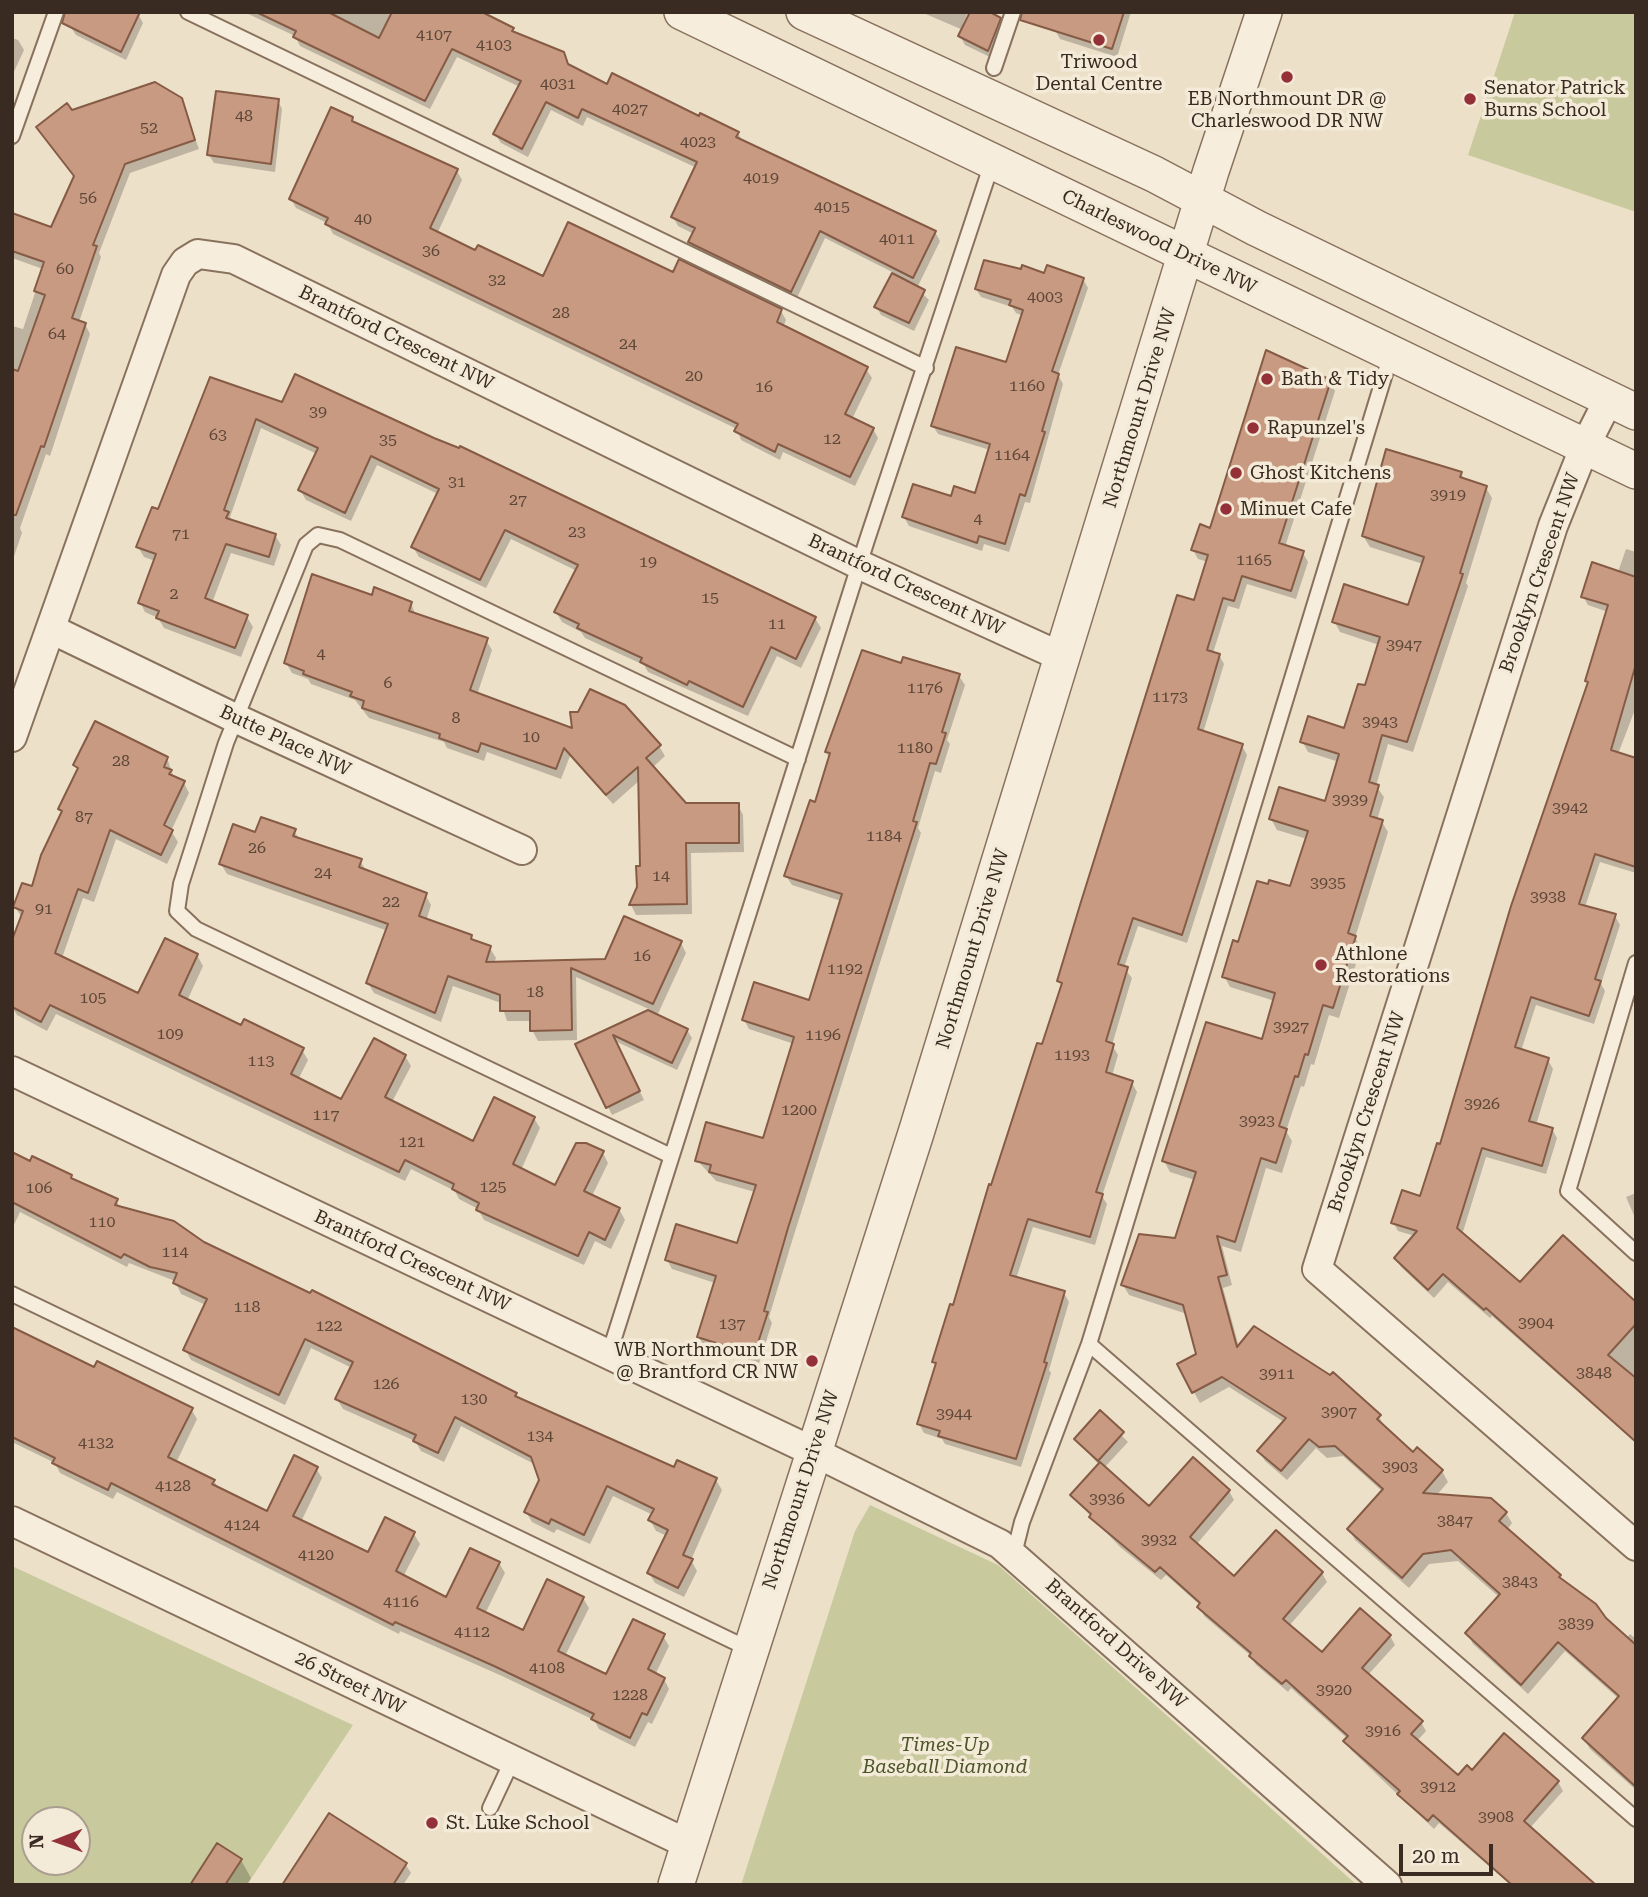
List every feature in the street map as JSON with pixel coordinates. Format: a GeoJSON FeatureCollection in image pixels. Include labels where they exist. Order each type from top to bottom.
{"type":"FeatureCollection","features":[{"type":"Feature","properties":{"kind":"street","name":"Charleswood Drive NW"},"geometry":{"type":"LineString","coordinates":[[682,12],[1636,471]]}},
{"type":"Feature","properties":{"kind":"street","name":"Northmount Drive NW"},"geometry":{"type":"LineString","coordinates":[[676,1885],[812,1451],[916,1133],[1203,201],[1264,12]]}},
{"type":"Feature","properties":{"kind":"street"},"geometry":{"type":"LineString","coordinates":[[807,13],[1154,174],[1203,201],[1623,405]]}},
{"type":"Feature","properties":{"kind":"street","name":"Brantford Crescent NW"},"geometry":{"type":"LineString","coordinates":[[12,737],[176,275],[185,262],[198,254],[234,259],[860,565],[1062,657]]}},
{"type":"Feature","properties":{"kind":"street","name":"Brooklyn Crescent NW"},"geometry":{"type":"LineString","coordinates":[[1623,405],[1585,446],[1552,526],[1317,1269],[1636,1546]]}},
{"type":"Feature","properties":{"kind":"street","name":"Butte Place NW"},"geometry":{"type":"LineString","coordinates":[[51,629],[235,718],[522,850]]}},
{"type":"Feature","properties":{"kind":"street","name":"Brantford Crescent NW"},"geometry":{"type":"LineString","coordinates":[[12,1071],[812,1451]]}},
{"type":"Feature","properties":{"kind":"street","name":"Brantford Drive NW"},"geometry":{"type":"LineString","coordinates":[[812,1451],[1014,1554],[1387,1885]]}},
{"type":"Feature","properties":{"kind":"street","name":"26 Street NW"},"geometry":{"type":"LineString","coordinates":[[12,1521],[688,1844]]}},
{"type":"Feature","properties":{"kind":"lane"},"geometry":{"type":"LineString","coordinates":[[12,136],[56,12]]}},
{"type":"Feature","properties":{"kind":"lane"},"geometry":{"type":"LineString","coordinates":[[188,12],[926,368]]}},
{"type":"Feature","properties":{"kind":"lane"},"geometry":{"type":"LineString","coordinates":[[994,68],[1013,12]]}},
{"type":"Feature","properties":{"kind":"lane"},"geometry":{"type":"LineString","coordinates":[[609,1354],[860,565],[992,161]]}},
{"type":"Feature","properties":{"kind":"lane"},"geometry":{"type":"LineString","coordinates":[[1014,1554],[1022,1522],[1089,1344],[1391,353]]}},
{"type":"Feature","properties":{"kind":"lane"},"geometry":{"type":"LineString","coordinates":[[671,1156],[196,929],[177,911],[181,884],[235,718],[306,545],[318,535],[340,540],[798,759]]}},
{"type":"Feature","properties":{"kind":"lane"},"geometry":{"type":"LineString","coordinates":[[1636,963],[1568,1191],[1636,1253]]}},
{"type":"Feature","properties":{"kind":"lane"},"geometry":{"type":"LineString","coordinates":[[12,1294],[749,1649]]}},
{"type":"Feature","properties":{"kind":"lane"},"geometry":{"type":"LineString","coordinates":[[1089,1344],[1636,1819]]}},
{"type":"Feature","properties":{"kind":"lane"},"geometry":{"type":"LineString","coordinates":[[490,1808],[512,1761]]}},
{"type":"Feature","properties":{"kind":"green space"},"geometry":{"type":"Polygon","coordinates":[[[1515,12],[1636,12],[1636,212],[1468,155],[1515,12]]]}},
{"type":"Feature","properties":{"kind":"green space","name":"Times-Up Baseball Diamond"},"geometry":{"type":"Polygon","coordinates":[[[870,1505],[998,1565],[1357,1885],[741,1885],[855,1531],[870,1505]]]}},
{"type":"Feature","properties":{"kind":"green space"},"geometry":{"type":"Polygon","coordinates":[[[12,1566],[353,1725],[247,1885],[12,1885],[12,1566]]]}},
{"type":"Feature","properties":{"kind":"building"},"geometry":{"type":"Polygon","coordinates":[[[65,12],[140,12],[121,52],[62,23],[65,12]]]}},
{"type":"Feature","properties":{"kind":"building"},"geometry":{"type":"Polygon","coordinates":[[[256,12],[328,12],[379,38],[392,12],[482,12],[514,28],[512,31],[564,52],[568,64],[607,84],[612,73],[699,116],[700,113],[739,132],[736,137],[936,231],[913,278],[820,231],[791,292],[688,242],[695,228],[671,217],[697,162],[582,109],[578,118],[546,102],[522,149],[493,134],[521,81],[452,49],[425,101],[293,37],[296,31],[256,12]]]}},
{"type":"Feature","properties":{"kind":"building"},"geometry":{"type":"Polygon","coordinates":[[[970,12],[990,12],[1001,18],[988,51],[958,36],[970,12]]]}},
{"type":"Feature","properties":{"kind":"building","name":"Triwood Dental Centre"},"geometry":{"type":"Polygon","coordinates":[[[1022,12],[1124,12],[1112,49],[1020,20],[1022,12]]]}},
{"type":"Feature","properties":{"kind":"building"},"geometry":{"type":"Polygon","coordinates":[[[155,82],[182,98],[195,140],[125,164],[93,245],[97,246],[72,318],[86,323],[44,447],[41,446],[16,515],[12,515],[12,369],[18,371],[45,295],[34,291],[44,262],[12,251],[12,213],[51,227],[74,176],[36,127],[67,103],[72,110],[155,82]]]}},
{"type":"Feature","properties":{"kind":"building"},"geometry":{"type":"Polygon","coordinates":[[[216,91],[279,99],[271,164],[207,155],[216,91]]]}},
{"type":"Feature","properties":{"kind":"building"},"geometry":{"type":"Polygon","coordinates":[[[331,107],[353,117],[352,121],[458,169],[430,228],[475,250],[478,245],[543,276],[568,222],[673,272],[679,259],[782,309],[777,322],[868,367],[845,414],[874,428],[850,477],[778,444],[775,452],[734,431],[738,424],[325,224],[328,218],[289,199],[331,107]]]}},
{"type":"Feature","properties":{"kind":"building"},"geometry":{"type":"Polygon","coordinates":[[[984,260],[1021,269],[1022,265],[1044,273],[1047,265],[1084,278],[1052,371],[1059,374],[1042,431],[1045,432],[1025,496],[1020,494],[1005,544],[979,536],[977,543],[902,517],[913,484],[951,496],[954,486],[975,493],[990,444],[931,426],[956,347],[1006,362],[1023,310],[1009,305],[1011,300],[975,289],[984,260]]]}},
{"type":"Feature","properties":{"kind":"building"},"geometry":{"type":"Polygon","coordinates":[[[892,273],[925,290],[909,323],[874,307],[892,273]]]}},
{"type":"Feature","properties":{"kind":"building"},"geometry":{"type":"Polygon","coordinates":[[[1266,350],[1331,380],[1279,543],[1304,551],[1291,591],[1242,576],[1234,601],[1223,598],[1207,650],[1220,654],[1198,729],[1243,744],[1182,935],[1133,918],[1118,964],[1128,967],[1106,1041],[1114,1044],[1106,1072],[1133,1081],[1096,1192],[1103,1194],[1090,1237],[1028,1219],[1010,1275],[1065,1291],[1044,1362],[1047,1363],[1016,1459],[938,1436],[940,1431],[917,1424],[936,1363],[932,1362],[950,1304],[953,1305],[989,1184],[991,1185],[1037,1043],[1042,1044],[1062,983],[1057,981],[1177,595],[1194,600],[1208,555],[1191,550],[1200,524],[1210,528],[1266,350]]]}},
{"type":"Feature","properties":{"kind":"building"},"geometry":{"type":"Polygon","coordinates":[[[295,374],[434,438],[459,448],[460,446],[816,617],[796,659],[771,647],[743,707],[689,681],[687,685],[640,662],[642,658],[577,628],[579,624],[554,612],[578,565],[505,530],[480,580],[411,547],[439,489],[371,456],[345,513],[298,490],[318,448],[256,419],[224,510],[229,512],[226,518],[276,534],[269,557],[226,544],[205,598],[248,615],[235,648],[156,618],[159,611],[138,603],[156,554],[136,547],[152,507],[158,509],[210,377],[282,402],[295,374]]]}},
{"type":"Feature","properties":{"kind":"building"},"geometry":{"type":"Polygon","coordinates":[[[1386,449],[1462,472],[1460,477],[1487,486],[1460,573],[1463,574],[1407,742],[1382,735],[1369,782],[1379,785],[1370,816],[1383,820],[1348,933],[1356,936],[1333,1008],[1323,1005],[1308,1055],[1305,1054],[1298,1077],[1295,1076],[1279,1126],[1287,1129],[1276,1163],[1261,1158],[1235,1242],[1217,1236],[1227,1275],[1218,1277],[1237,1347],[1254,1326],[1330,1375],[1333,1372],[1381,1415],[1377,1419],[1413,1452],[1417,1447],[1443,1470],[1423,1493],[1491,1498],[1507,1512],[1499,1521],[1561,1575],[1559,1577],[1596,1604],[1606,1618],[1636,1645],[1636,1787],[1582,1738],[1619,1696],[1558,1642],[1521,1685],[1465,1633],[1500,1594],[1451,1550],[1423,1554],[1402,1578],[1347,1529],[1383,1489],[1335,1446],[1319,1447],[1309,1439],[1281,1471],[1257,1451],[1286,1418],[1222,1377],[1192,1393],[1177,1364],[1196,1354],[1183,1305],[1121,1285],[1139,1234],[1175,1238],[1196,1172],[1162,1161],[1206,1022],[1262,1039],[1275,993],[1222,977],[1233,940],[1238,942],[1257,881],[1268,884],[1269,880],[1290,886],[1308,831],[1269,819],[1279,787],[1325,801],[1339,754],[1300,742],[1308,716],[1344,728],[1358,684],[1365,685],[1380,637],[1332,622],[1344,584],[1408,605],[1424,557],[1362,536],[1386,449]]]}},
{"type":"Feature","properties":{"kind":"building"},"geometry":{"type":"Polygon","coordinates":[[[1592,562],[1636,577],[1636,664],[1611,750],[1636,758],[1636,867],[1595,854],[1579,904],[1616,914],[1595,979],[1601,981],[1589,1016],[1531,997],[1515,1047],[1549,1058],[1529,1121],[1553,1128],[1542,1166],[1482,1148],[1457,1228],[1520,1282],[1563,1235],[1636,1302],[1636,1324],[1608,1355],[1636,1378],[1636,1442],[1486,1308],[1484,1310],[1443,1274],[1428,1290],[1394,1258],[1417,1231],[1391,1223],[1402,1190],[1420,1196],[1437,1143],[1440,1144],[1511,906],[1588,682],[1585,681],[1608,605],[1581,597],[1592,562]]]}},
{"type":"Feature","properties":{"kind":"building"},"geometry":{"type":"Polygon","coordinates":[[[312,574],[372,595],[374,587],[412,602],[409,611],[488,638],[470,690],[572,728],[570,712],[578,712],[590,689],[625,705],[661,745],[646,758],[686,803],[739,803],[739,843],[686,843],[687,904],[629,905],[637,887],[636,866],[640,866],[638,767],[606,795],[564,748],[556,769],[481,743],[478,752],[439,738],[440,734],[362,708],[364,701],[350,696],[352,692],[303,674],[304,671],[284,663],[312,574]]]}},
{"type":"Feature","properties":{"kind":"building"},"geometry":{"type":"Polygon","coordinates":[[[862,650],[901,663],[903,657],[960,674],[942,732],[946,733],[936,764],[930,763],[913,821],[917,822],[788,1228],[764,1311],[768,1312],[754,1355],[697,1337],[716,1276],[665,1260],[676,1224],[737,1243],[756,1185],[709,1172],[711,1165],[695,1161],[706,1122],[763,1138],[794,1037],[742,1020],[754,982],[809,1000],[842,894],[784,876],[810,800],[815,802],[830,753],[825,752],[862,650]]]}},
{"type":"Feature","properties":{"kind":"building"},"geometry":{"type":"Polygon","coordinates":[[[95,721],[168,757],[164,767],[172,770],[169,774],[185,781],[164,825],[173,830],[161,855],[110,830],[88,893],[78,889],[55,953],[138,993],[165,938],[198,954],[179,995],[241,1025],[244,1019],[304,1048],[291,1074],[341,1099],[374,1038],[406,1055],[385,1097],[473,1141],[494,1097],[535,1117],[513,1164],[555,1185],[576,1143],[586,1143],[604,1151],[584,1191],[620,1208],[605,1240],[589,1232],[578,1256],[476,1210],[479,1203],[452,1189],[454,1184],[405,1160],[399,1172],[50,1005],[41,1022],[12,1007],[12,940],[23,911],[13,907],[22,883],[32,886],[41,855],[62,811],[58,809],[78,768],[73,765],[95,721]]]}},
{"type":"Feature","properties":{"kind":"building"},"geometry":{"type":"Polygon","coordinates":[[[261,817],[296,829],[293,836],[362,859],[359,867],[427,893],[419,916],[472,935],[471,939],[491,946],[486,962],[605,959],[624,916],[682,941],[653,1004],[571,968],[572,1030],[530,1031],[530,1011],[500,1011],[500,995],[448,976],[435,1013],[366,983],[388,924],[219,864],[233,824],[255,832],[261,817]]]}},
{"type":"Feature","properties":{"kind":"building"},"geometry":{"type":"Polygon","coordinates":[[[648,1010],[688,1029],[672,1063],[613,1035],[640,1091],[606,1108],[575,1044],[648,1010]]]}},
{"type":"Feature","properties":{"kind":"building"},"geometry":{"type":"Polygon","coordinates":[[[12,1152],[30,1161],[32,1156],[72,1175],[71,1178],[118,1199],[115,1205],[174,1221],[204,1242],[310,1293],[312,1290],[517,1393],[515,1396],[674,1467],[677,1460],[717,1478],[683,1555],[693,1559],[678,1588],[647,1573],[668,1530],[648,1520],[654,1509],[607,1486],[584,1535],[551,1519],[549,1524],[524,1512],[539,1480],[531,1457],[455,1417],[438,1453],[413,1441],[416,1435],[335,1399],[353,1362],[305,1339],[279,1395],[183,1350],[207,1299],[173,1283],[177,1273],[150,1267],[124,1254],[121,1258],[12,1202],[12,1152]]]}},
{"type":"Feature","properties":{"kind":"building"},"geometry":{"type":"Polygon","coordinates":[[[12,1327],[94,1367],[97,1361],[193,1408],[168,1457],[215,1480],[212,1484],[267,1511],[294,1455],[318,1467],[293,1516],[368,1552],[385,1517],[415,1532],[396,1571],[446,1597],[470,1548],[500,1562],[477,1608],[523,1630],[547,1579],[584,1597],[558,1651],[606,1674],[633,1619],[665,1634],[648,1669],[665,1678],[647,1715],[642,1713],[630,1738],[591,1719],[594,1714],[395,1622],[393,1625],[111,1483],[108,1490],[52,1463],[55,1458],[12,1437],[12,1327]]]}},
{"type":"Feature","properties":{"kind":"building"},"geometry":{"type":"Polygon","coordinates":[[[1100,1410],[1124,1432],[1098,1461],[1074,1439],[1100,1410]]]}},
{"type":"Feature","properties":{"kind":"building"},"geometry":{"type":"Polygon","coordinates":[[[1193,1457],[1230,1490],[1190,1537],[1234,1576],[1276,1530],[1323,1572],[1283,1619],[1322,1652],[1360,1608],[1391,1635],[1362,1668],[1423,1721],[1411,1734],[1458,1775],[1467,1765],[1472,1770],[1504,1733],[1559,1781],[1524,1821],[1596,1885],[1512,1885],[1433,1815],[1428,1821],[1397,1794],[1400,1791],[1343,1741],[1348,1736],[1286,1680],[1282,1684],[1249,1656],[1251,1653],[1197,1607],[1200,1603],[1160,1567],[1155,1572],[1089,1517],[1091,1514],[1070,1495],[1100,1462],[1149,1506],[1193,1457]]]}},
{"type":"Feature","properties":{"kind":"building"},"geometry":{"type":"Polygon","coordinates":[[[329,1813],[407,1863],[393,1885],[282,1885],[329,1813]]]}},
{"type":"Feature","properties":{"kind":"building"},"geometry":{"type":"Polygon","coordinates":[[[217,1843],[242,1859],[225,1885],[190,1885],[217,1843]]]}},
{"type":"Feature","properties":{"kind":"place","name":"Triwood Dental Centre"},"geometry":{"type":"Point","coordinates":[1099,40]}},
{"type":"Feature","properties":{"kind":"place","name":"EB Northmount DR @ Charleswood DR NW"},"geometry":{"type":"Point","coordinates":[1287,77]}},
{"type":"Feature","properties":{"kind":"place","name":"Senator Patrick Burns School"},"geometry":{"type":"Point","coordinates":[1470,99]}},
{"type":"Feature","properties":{"kind":"place","name":"Bath & Tidy"},"geometry":{"type":"Point","coordinates":[1267,379]}},
{"type":"Feature","properties":{"kind":"place","name":"Rapunzel's"},"geometry":{"type":"Point","coordinates":[1253,428]}},
{"type":"Feature","properties":{"kind":"place","name":"Ghost Kitchens"},"geometry":{"type":"Point","coordinates":[1236,473]}},
{"type":"Feature","properties":{"kind":"place","name":"Minuet Cafe"},"geometry":{"type":"Point","coordinates":[1226,509]}},
{"type":"Feature","properties":{"kind":"place","name":"Athlone Restorations"},"geometry":{"type":"Point","coordinates":[1321,965]}},
{"type":"Feature","properties":{"kind":"place","name":"WB Northmount DR @ Brantford CR NW"},"geometry":{"type":"Point","coordinates":[812,1361]}},
{"type":"Feature","properties":{"kind":"place","name":"St. Luke School"},"geometry":{"type":"Point","coordinates":[432,1823]}}]}
